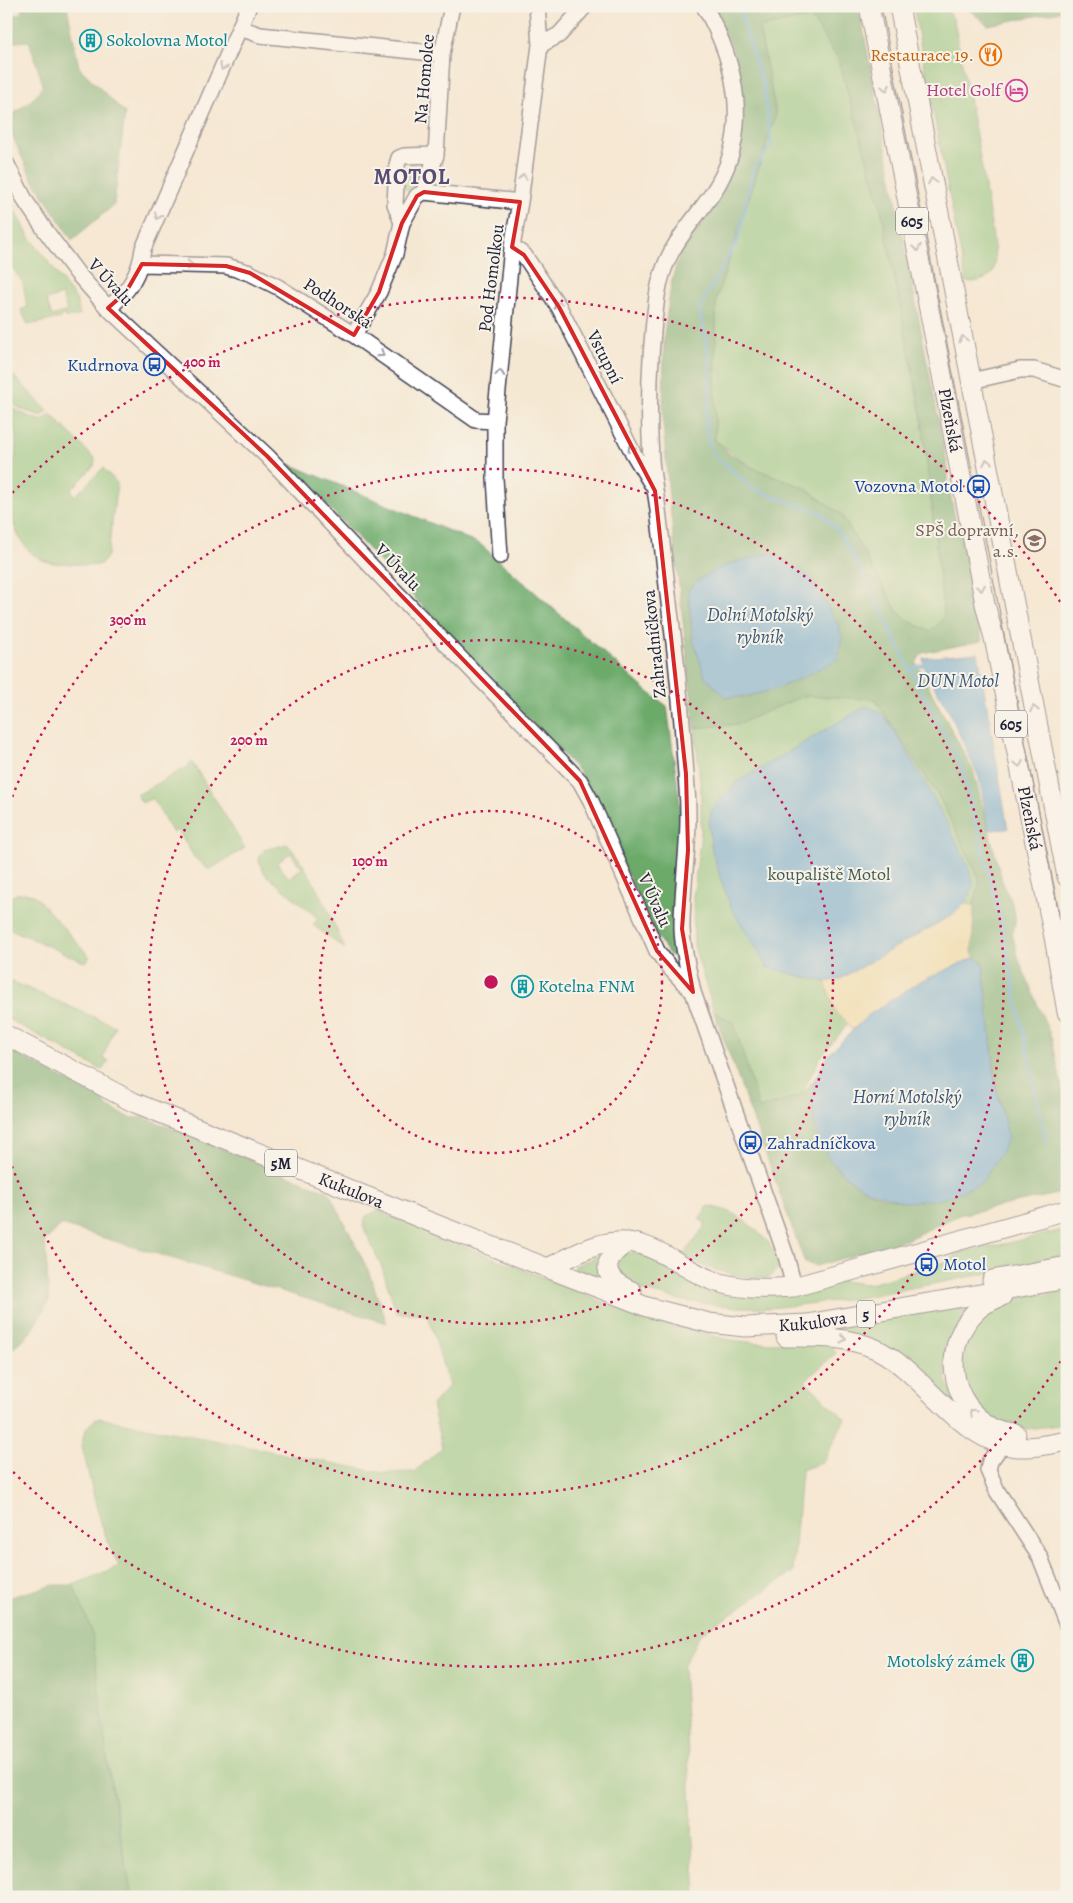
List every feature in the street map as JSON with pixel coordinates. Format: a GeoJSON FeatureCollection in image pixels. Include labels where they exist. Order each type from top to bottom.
{"type":"FeatureCollection","features":[{"type":"Feature","properties":{"kind":"main road","name":"Plzeňská"},"geometry":{"type":"LineString","coordinates":[[869,6],[941,370],[984,604],[996,648],[1056,945],[1067,1012]]}},
{"type":"Feature","properties":{"kind":"main road","name":"Plzeňská"},"geometry":{"type":"LineString","coordinates":[[899,6],[1067,877]]}},
{"type":"Feature","properties":{"kind":"main road","name":"Kukulova"},"geometry":{"type":"LineString","coordinates":[[6,1035],[133,1102],[319,1178],[647,1307],[709,1323],[755,1327],[807,1324],[1021,1288],[1067,1266]]}},
{"type":"Feature","properties":{"kind":"main road"},"geometry":{"type":"LineString","coordinates":[[1047,1215],[1067,1206]]}},
{"type":"Feature","properties":{"kind":"main road"},"geometry":{"type":"LineString","coordinates":[[548,1268],[601,1244],[628,1242],[648,1247],[693,1272],[729,1285],[749,1289],[794,1287],[1067,1210]]}},
{"type":"Feature","properties":{"kind":"main road"},"geometry":{"type":"LineString","coordinates":[[1047,1215],[1067,1218]]}},
{"type":"Feature","properties":{"kind":"main road"},"geometry":{"type":"LineString","coordinates":[[628,1242],[615,1250],[610,1259],[608,1271],[612,1280],[630,1290],[686,1308]]}},
{"type":"Feature","properties":{"kind":"main road","name":"Kukulova"},"geometry":{"type":"LineString","coordinates":[[647,1307],[686,1308],[756,1317],[811,1313],[1040,1278],[1067,1279]]}},
{"type":"Feature","properties":{"kind":"main road"},"geometry":{"type":"LineString","coordinates":[[1021,1288],[982,1306],[965,1325],[958,1339],[954,1354],[955,1378],[966,1404],[1005,1439],[1033,1447],[1067,1441]]}},
{"type":"Feature","properties":{"kind":"main road"},"geometry":{"type":"LineString","coordinates":[[709,1323],[740,1333],[762,1337],[830,1337],[870,1347],[899,1363],[971,1428],[985,1438],[1005,1439],[1067,1429]]}},
{"type":"Feature","properties":{"kind":"street"},"geometry":{"type":"LineString","coordinates":[[108,308],[126,292],[142,264],[143,249],[248,6]]}},
{"type":"Feature","properties":{"kind":"street","name":"Na Homolce"},"geometry":{"type":"LineString","coordinates":[[354,334],[379,292],[394,254],[402,223],[418,196],[424,192],[436,156],[442,54],[452,6]]}},
{"type":"Feature","properties":{"kind":"street","name":"Pod Homolkou"},"geometry":{"type":"LineString","coordinates":[[500,556],[495,478],[495,421],[512,247],[520,202],[540,45],[537,6]]}},
{"type":"Feature","properties":{"kind":"street"},"geometry":{"type":"LineString","coordinates":[[540,45],[559,35],[584,6]]}},
{"type":"Feature","properties":{"kind":"street","name":"Zahradníčkova"},"geometry":{"type":"LineString","coordinates":[[704,6],[721,41],[734,82],[737,102],[735,138],[729,162],[721,180],[669,254],[660,280],[651,362],[651,444],[655,491],[674,637],[689,808],[682,929],[693,992],[786,1256],[794,1287]]}},
{"type":"Feature","properties":{"kind":"street"},"geometry":{"type":"LineString","coordinates":[[240,28],[260,35],[442,54]]}},
{"type":"Feature","properties":{"kind":"street","name":"Na Homolce"},"geometry":{"type":"LineString","coordinates":[[402,223],[395,204],[399,158],[404,156],[436,156]]}},
{"type":"Feature","properties":{"kind":"street","name":"V Úvalu"},"geometry":{"type":"LineString","coordinates":[[6,163],[26,202],[77,273],[108,308],[267,456],[390,586],[573,774],[591,801],[657,950],[669,967],[693,992]]}},
{"type":"Feature","properties":{"kind":"street"},"geometry":{"type":"LineString","coordinates":[[424,192],[520,202]]}},
{"type":"Feature","properties":{"kind":"street","name":"Vstupní"},"geometry":{"type":"LineString","coordinates":[[512,247],[524,254],[559,307],[655,491]]}},
{"type":"Feature","properties":{"kind":"street","name":"Podhorská"},"geometry":{"type":"LineString","coordinates":[[142,264],[226,266],[250,273],[278,287],[354,334],[476,420],[495,421]]}},
{"type":"Feature","properties":{"kind":"street"},"geometry":{"type":"LineString","coordinates":[[971,381],[1020,370],[1034,370],[1067,380]]}},
{"type":"Feature","properties":{"kind":"street"},"geometry":{"type":"LineString","coordinates":[[1005,1439],[990,1461],[988,1470],[997,1490],[1040,1556],[1067,1625]]}},
{"type":"Feature","properties":{"kind":"highlighted area"},"geometry":{"type":"Polygon","coordinates":[[[424,192],[520,202],[512,247],[524,255],[559,307],[655,491],[686,774],[688,850],[682,929],[693,992],[657,951],[580,781],[267,456],[108,308],[126,292],[142,264],[226,266],[250,273],[354,335],[379,292],[402,223],[417,196],[424,192]]]}},
{"type":"Feature","properties":{"kind":"green space"},"geometry":{"type":"Polygon","coordinates":[[[24,6],[67,6],[79,67],[125,113],[114,205],[72,240],[31,177],[6,122],[6,120],[35,97],[43,85],[29,41],[6,43],[6,16],[20,14],[24,6]]]}},
{"type":"Feature","properties":{"kind":"green space"},"geometry":{"type":"Polygon","coordinates":[[[713,6],[856,6],[862,23],[948,470],[948,482],[958,534],[961,534],[982,641],[922,653],[916,663],[973,770],[1004,888],[1014,909],[1015,922],[1012,933],[1019,960],[1052,1039],[1067,1112],[1067,1192],[959,1215],[906,1240],[816,1266],[805,1263],[714,1012],[734,1023],[759,1109],[800,1096],[815,1079],[814,1113],[822,1144],[830,1159],[840,1171],[852,1182],[871,1193],[905,1202],[1008,1137],[996,1086],[983,963],[972,953],[974,905],[980,880],[940,799],[875,699],[803,696],[738,724],[695,728],[669,498],[663,423],[664,334],[672,279],[680,253],[722,192],[740,145],[744,101],[731,45],[713,6]],[[811,17],[759,28],[776,114],[716,300],[715,440],[729,453],[751,467],[805,488],[842,515],[898,612],[912,623],[930,631],[944,617],[922,419],[881,208],[838,59],[811,17]],[[748,559],[696,581],[688,591],[693,640],[705,677],[726,697],[748,697],[842,638],[838,625],[809,576],[748,559]]]}},
{"type":"Feature","properties":{"kind":"green space"},"geometry":{"type":"Polygon","coordinates":[[[913,6],[945,6],[954,20],[994,247],[994,268],[989,276],[979,281],[966,282],[913,6]]]}},
{"type":"Feature","properties":{"kind":"green space"},"geometry":{"type":"Polygon","coordinates":[[[964,6],[1067,6],[1067,10],[988,25],[964,6]]]}},
{"type":"Feature","properties":{"kind":"green space"},"geometry":{"type":"Polygon","coordinates":[[[811,17],[838,59],[881,208],[922,419],[944,617],[930,631],[912,623],[898,612],[842,515],[805,488],[751,467],[715,440],[716,301],[776,114],[759,28],[811,17]]]}},
{"type":"Feature","properties":{"kind":"green space"},"geometry":{"type":"Polygon","coordinates":[[[410,165],[418,166],[422,171],[417,183],[408,191],[404,187],[402,179],[403,170],[410,165]]]}},
{"type":"Feature","properties":{"kind":"green space"},"geometry":{"type":"Polygon","coordinates":[[[6,194],[29,236],[76,299],[80,315],[67,318],[65,315],[60,316],[61,318],[28,325],[21,310],[27,307],[23,283],[6,259],[6,194]],[[62,295],[46,300],[52,316],[67,311],[62,295]]]}},
{"type":"Feature","properties":{"kind":"green space"},"geometry":{"type":"Polygon","coordinates":[[[6,368],[48,411],[42,416],[23,410],[6,400],[6,368]]]}},
{"type":"Feature","properties":{"kind":"green space"},"geometry":{"type":"Polygon","coordinates":[[[6,404],[25,415],[41,420],[45,420],[51,414],[95,459],[94,466],[71,490],[75,496],[103,468],[117,483],[108,555],[102,563],[89,566],[48,562],[37,557],[22,541],[16,531],[10,508],[9,485],[16,441],[14,427],[6,404]]]}},
{"type":"Feature","properties":{"kind":"green space"},"geometry":{"type":"Polygon","coordinates":[[[287,463],[480,544],[648,692],[667,706],[683,828],[675,936],[676,954],[672,956],[669,954],[656,935],[581,774],[287,463]]]}},
{"type":"Feature","properties":{"kind":"green space","name":"koupaliště Motol"},"geometry":{"type":"Polygon","coordinates":[[[803,696],[875,698],[940,799],[980,880],[974,905],[972,953],[896,989],[847,1025],[820,1058],[800,1096],[759,1109],[734,1023],[714,1012],[694,946],[693,897],[701,833],[701,793],[695,728],[738,724],[803,696]]]}},
{"type":"Feature","properties":{"kind":"green space"},"geometry":{"type":"Polygon","coordinates":[[[192,762],[245,848],[209,870],[194,857],[178,830],[173,833],[152,798],[142,803],[137,795],[189,766],[192,762]]]}},
{"type":"Feature","properties":{"kind":"green space"},"geometry":{"type":"Polygon","coordinates":[[[287,844],[296,854],[320,894],[345,949],[313,925],[318,918],[265,874],[259,862],[264,850],[287,844]],[[290,853],[277,863],[289,878],[302,868],[290,853]]]}},
{"type":"Feature","properties":{"kind":"green space"},"geometry":{"type":"Polygon","coordinates":[[[24,893],[34,895],[90,957],[87,961],[84,962],[6,927],[6,899],[24,893]]]}},
{"type":"Feature","properties":{"kind":"green space"},"geometry":{"type":"Polygon","coordinates":[[[6,979],[115,1026],[103,1058],[109,1061],[102,1070],[6,1018],[6,979]]]}},
{"type":"Feature","properties":{"kind":"green space"},"geometry":{"type":"Polygon","coordinates":[[[6,1048],[100,1096],[108,1107],[131,1118],[144,1117],[329,1192],[368,1270],[387,1323],[61,1225],[45,1241],[49,1301],[30,1333],[6,1355],[6,1048]]]}},
{"type":"Feature","properties":{"kind":"green space"},"geometry":{"type":"Polygon","coordinates":[[[708,1206],[737,1216],[766,1240],[778,1259],[777,1268],[771,1276],[758,1278],[728,1273],[704,1266],[684,1255],[706,1224],[699,1219],[708,1206]]]}},
{"type":"Feature","properties":{"kind":"green space"},"geometry":{"type":"Polygon","coordinates":[[[378,1211],[635,1315],[729,1340],[761,1343],[829,1342],[836,1353],[805,1381],[845,1419],[822,1463],[801,1470],[793,1572],[700,1634],[683,1666],[696,1897],[132,1897],[78,1598],[73,1585],[119,1566],[106,1537],[97,1508],[82,1446],[83,1437],[91,1423],[99,1418],[383,1473],[414,1472],[442,1448],[432,1405],[449,1386],[428,1315],[397,1313],[381,1265],[363,1226],[366,1216],[378,1211]]]}},
{"type":"Feature","properties":{"kind":"green space"},"geometry":{"type":"Polygon","coordinates":[[[1067,1229],[1067,1254],[1037,1260],[1037,1264],[853,1299],[769,1308],[736,1307],[684,1301],[633,1288],[615,1275],[620,1255],[634,1252],[656,1260],[703,1286],[842,1281],[864,1284],[874,1283],[945,1262],[962,1252],[1067,1229]]]}},
{"type":"Feature","properties":{"kind":"green space"},"geometry":{"type":"Polygon","coordinates":[[[603,1253],[602,1280],[575,1270],[575,1266],[603,1253]]]}},
{"type":"Feature","properties":{"kind":"green space"},"geometry":{"type":"Polygon","coordinates":[[[1067,1291],[1067,1424],[1026,1429],[1013,1428],[995,1421],[970,1399],[960,1357],[975,1323],[998,1304],[1043,1292],[1044,1295],[1067,1291]]]}},
{"type":"Feature","properties":{"kind":"green space"},"geometry":{"type":"Polygon","coordinates":[[[979,1298],[946,1354],[946,1378],[955,1404],[823,1328],[979,1298]]]}},
{"type":"Feature","properties":{"kind":"green space"},"geometry":{"type":"Polygon","coordinates":[[[54,1585],[73,1585],[92,1631],[108,1767],[132,1897],[6,1897],[6,1598],[54,1585]]]}},
{"type":"Feature","properties":{"kind":"sand"},"geometry":{"type":"Polygon","coordinates":[[[963,904],[974,905],[972,953],[975,957],[926,980],[895,998],[880,1007],[852,1030],[844,1019],[837,1015],[825,982],[840,979],[952,915],[963,904]]]}},
{"type":"Feature","properties":{"kind":"water","name":"Dolní Motolský rybník"},"geometry":{"type":"Polygon","coordinates":[[[771,553],[809,576],[838,625],[842,638],[838,659],[784,686],[756,694],[726,697],[705,677],[693,640],[688,591],[715,570],[771,553]]]}},
{"type":"Feature","properties":{"kind":"water","name":"DUN Motol"},"geometry":{"type":"Polygon","coordinates":[[[978,653],[1008,829],[989,830],[979,778],[948,709],[925,672],[923,658],[978,653]]]}},
{"type":"Feature","properties":{"kind":"water"},"geometry":{"type":"Polygon","coordinates":[[[866,706],[885,717],[906,749],[963,856],[971,875],[972,891],[952,915],[840,979],[825,982],[768,968],[731,908],[719,874],[711,846],[709,825],[712,808],[737,782],[866,706]]]}},
{"type":"Feature","properties":{"kind":"water","name":"Horní Motolský rybník"},"geometry":{"type":"Polygon","coordinates":[[[975,957],[983,963],[996,1086],[1008,1137],[1001,1153],[981,1183],[942,1199],[905,1202],[868,1191],[849,1179],[830,1160],[820,1142],[815,1127],[812,1102],[815,1079],[829,1054],[867,1016],[919,982],[975,957]]]}},
{"type":"Feature","properties":{"kind":"waterway"},"geometry":{"type":"LineString","coordinates":[[738,6],[764,88],[771,145],[753,171],[738,240],[699,308],[710,365],[707,435],[715,456],[755,490],[821,513],[838,531],[853,555],[960,763],[999,913],[1046,1143]]}},
{"type":"Feature","properties":{"kind":"waterway"},"geometry":{"type":"LineString","coordinates":[[910,669],[924,665]]}},
{"type":"Feature","properties":{"kind":"tram line"},"geometry":{"type":"LineString","coordinates":[[881,6],[1067,956]]}},
{"type":"Feature","properties":{"kind":"place","name":"Sokolovna Motol"},"geometry":{"type":"Point","coordinates":[90,40]}},
{"type":"Feature","properties":{"kind":"place","name":"Restaurace 19."},"geometry":{"type":"Point","coordinates":[990,55]}},
{"type":"Feature","properties":{"kind":"place","name":"Hotel Golf"},"geometry":{"type":"Point","coordinates":[1017,90]}},
{"type":"Feature","properties":{"kind":"place","name":"Kudrnova"},"geometry":{"type":"Point","coordinates":[155,365]}},
{"type":"Feature","properties":{"kind":"place","name":"Vozovna Motol"},"geometry":{"type":"Point","coordinates":[979,486]}},
{"type":"Feature","properties":{"kind":"place","name":"SPŠ dopravní, a.s."},"geometry":{"type":"Point","coordinates":[1035,540]}},
{"type":"Feature","properties":{"kind":"place","name":"Kotelna FNM"},"geometry":{"type":"Point","coordinates":[522,986]}},
{"type":"Feature","properties":{"kind":"place","name":"Zahradníčkova"},"geometry":{"type":"Point","coordinates":[751,1143]}},
{"type":"Feature","properties":{"kind":"place","name":"Motol"},"geometry":{"type":"Point","coordinates":[927,1264]}},
{"type":"Feature","properties":{"kind":"place","name":"Motolský zámek"},"geometry":{"type":"Point","coordinates":[1022,1661]}},
{"type":"Feature","properties":{"kind":"district","name":"MOTOL"},"geometry":{"type":"Point","coordinates":[412,176]}}]}
